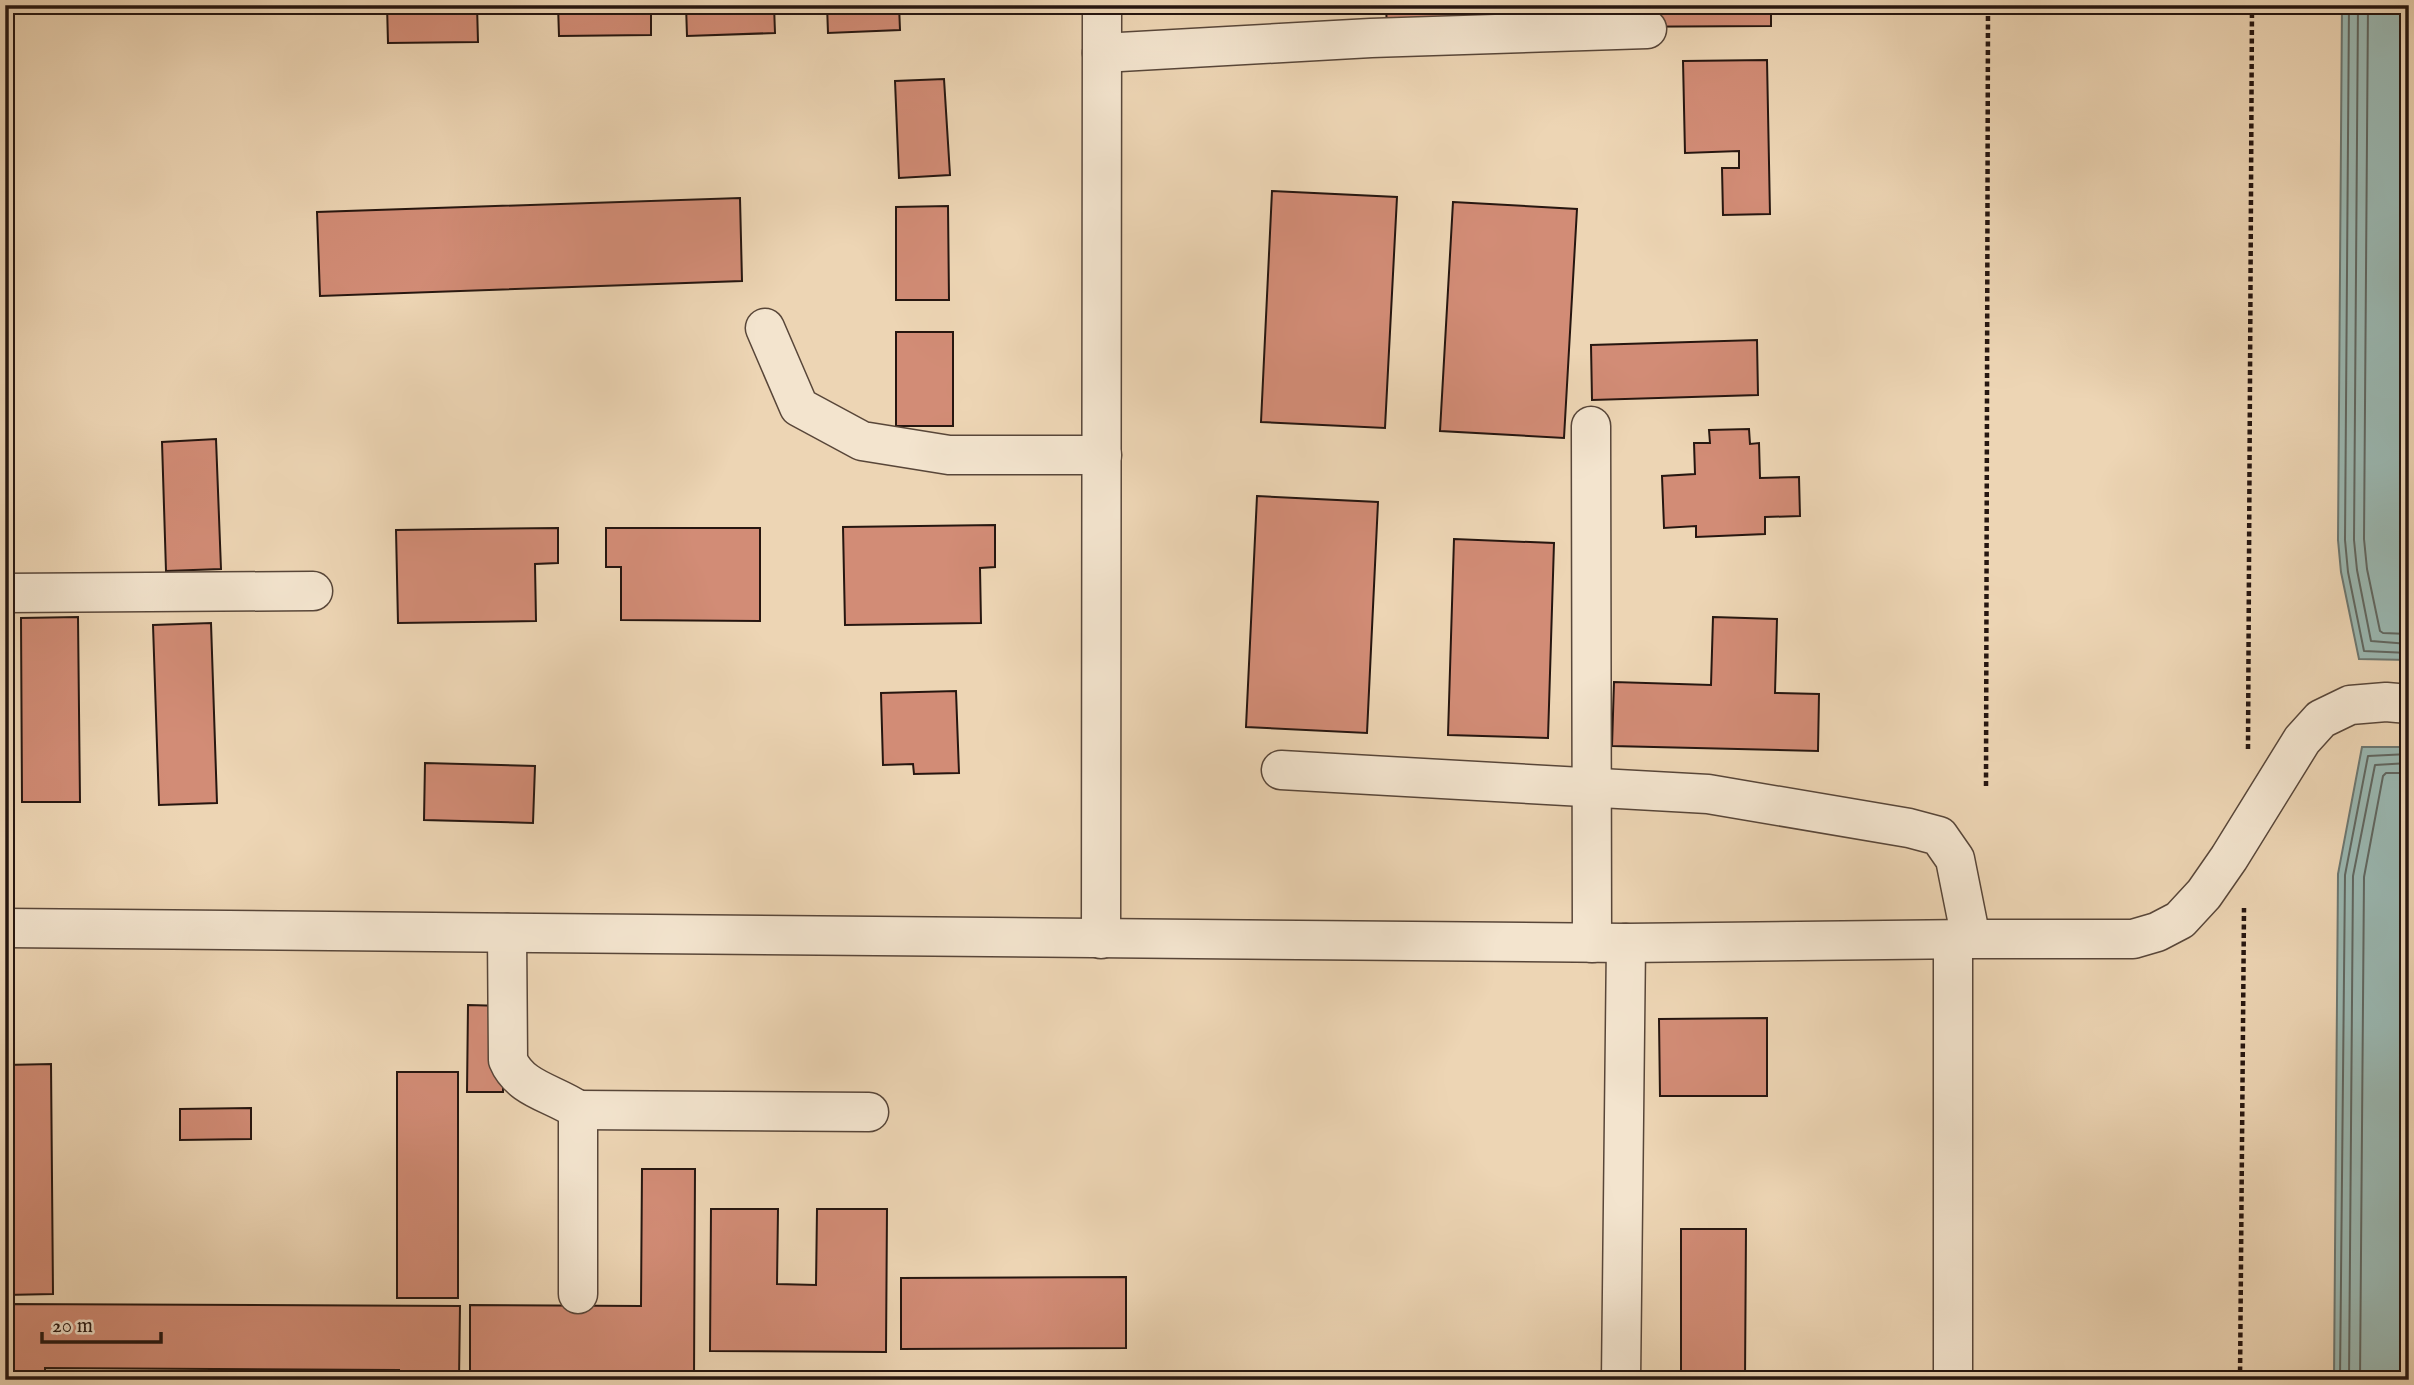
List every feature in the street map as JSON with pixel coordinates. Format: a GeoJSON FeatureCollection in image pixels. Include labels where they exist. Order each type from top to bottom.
{"type":"FeatureCollection","features":[{"type":"Feature","properties":{"kind":"street"},"geometry":{"type":"LineString","coordinates":[[1101,939],[1102,5]]}},
{"type":"Feature","properties":{"kind":"street"},"geometry":{"type":"LineString","coordinates":[[1102,53],[1371,38],[1647,29]]}},
{"type":"Feature","properties":{"kind":"street"},"geometry":{"type":"LineString","coordinates":[[765,328],[799,407],[862,441],[949,455],[1102,455]]}},
{"type":"Feature","properties":{"kind":"street"},"geometry":{"type":"LineString","coordinates":[[1591,426],[1592,788],[1609,943],[1621,1380]]}},
{"type":"Feature","properties":{"kind":"street"},"geometry":{"type":"LineString","coordinates":[[5,593],[313,591]]}},
{"type":"Feature","properties":{"kind":"street"},"geometry":{"type":"LineString","coordinates":[[5,928],[1609,943],[2133,939],[2157,932],[2180,920],[2204,894],[2302,740],[2321,719],[2350,705],[2386,702],[2409,704]]}},
{"type":"Feature","properties":{"kind":"street"},"geometry":{"type":"LineString","coordinates":[[1281,770],[1708,794],[1909,828],[1939,836],[1955,859],[1962,939],[1954,1380]]}},
{"type":"Feature","properties":{"kind":"street"},"geometry":{"type":"LineString","coordinates":[[507,933],[508,1060],[512,1071],[522,1082],[578,1110],[869,1112]]}},
{"type":"Feature","properties":{"kind":"street"},"geometry":{"type":"LineString","coordinates":[[578,1110],[578,1294]]}},
{"type":"Feature","properties":{"kind":"path"},"geometry":{"type":"LineString","coordinates":[[1986,786],[1987,5]]}},
{"type":"Feature","properties":{"kind":"path"},"geometry":{"type":"LineString","coordinates":[[2248,757],[2252,5]]}},
{"type":"Feature","properties":{"kind":"path"},"geometry":{"type":"LineString","coordinates":[[2240,1380],[2244,902]]}},
{"type":"Feature","properties":{"kind":"water"},"geometry":{"type":"Polygon","coordinates":[[[2342,5],[2409,5],[2409,660],[2359,659],[2341,572],[2338,540],[2342,5]]]}},
{"type":"Feature","properties":{"kind":"water"},"geometry":{"type":"Polygon","coordinates":[[[2362,747],[2409,747],[2409,1380],[2334,1380],[2338,874],[2362,747]]]}},
{"type":"Feature","properties":{"kind":"building"},"geometry":{"type":"Polygon","coordinates":[[[387,5],[477,5],[478,42],[388,43],[387,5]]]}},
{"type":"Feature","properties":{"kind":"building"},"geometry":{"type":"Polygon","coordinates":[[[558,5],[651,5],[651,35],[559,36],[558,5]]]}},
{"type":"Feature","properties":{"kind":"building"},"geometry":{"type":"Polygon","coordinates":[[[686,5],[774,5],[775,33],[687,36],[686,5]]]}},
{"type":"Feature","properties":{"kind":"building"},"geometry":{"type":"Polygon","coordinates":[[[827,5],[899,5],[900,30],[828,33],[827,5]]]}},
{"type":"Feature","properties":{"kind":"building"},"geometry":{"type":"Polygon","coordinates":[[[1386,5],[1564,5],[1565,26],[1387,29],[1386,5]]]}},
{"type":"Feature","properties":{"kind":"building"},"geometry":{"type":"Polygon","coordinates":[[[1587,5],[1771,5],[1771,26],[1587,27],[1587,5]]]}},
{"type":"Feature","properties":{"kind":"building"},"geometry":{"type":"Polygon","coordinates":[[[1767,60],[1770,214],[1723,215],[1722,168],[1739,168],[1739,151],[1685,153],[1683,61],[1767,60]]]}},
{"type":"Feature","properties":{"kind":"building"},"geometry":{"type":"Polygon","coordinates":[[[944,79],[950,175],[899,178],[895,81],[944,79]]]}},
{"type":"Feature","properties":{"kind":"building"},"geometry":{"type":"Polygon","coordinates":[[[1272,191],[1397,197],[1385,428],[1261,422],[1272,191]]]}},
{"type":"Feature","properties":{"kind":"building"},"geometry":{"type":"Polygon","coordinates":[[[740,198],[742,281],[320,296],[317,212],[740,198]]]}},
{"type":"Feature","properties":{"kind":"building"},"geometry":{"type":"Polygon","coordinates":[[[1453,202],[1577,209],[1564,438],[1440,431],[1453,202]]]}},
{"type":"Feature","properties":{"kind":"building"},"geometry":{"type":"Polygon","coordinates":[[[948,206],[949,300],[896,300],[896,207],[948,206]]]}},
{"type":"Feature","properties":{"kind":"building"},"geometry":{"type":"Polygon","coordinates":[[[896,332],[953,332],[953,426],[896,426],[896,332]]]}},
{"type":"Feature","properties":{"kind":"building"},"geometry":{"type":"Polygon","coordinates":[[[1757,340],[1758,395],[1592,400],[1591,345],[1757,340]]]}},
{"type":"Feature","properties":{"kind":"building"},"geometry":{"type":"Polygon","coordinates":[[[1749,429],[1750,444],[1759,443],[1760,478],[1799,477],[1800,516],[1765,517],[1765,534],[1696,537],[1696,526],[1664,528],[1662,476],[1695,474],[1694,443],[1710,443],[1709,430],[1749,429]]]}},
{"type":"Feature","properties":{"kind":"building"},"geometry":{"type":"Polygon","coordinates":[[[216,439],[221,569],[166,571],[162,442],[216,439]]]}},
{"type":"Feature","properties":{"kind":"building"},"geometry":{"type":"Polygon","coordinates":[[[1257,496],[1378,502],[1367,733],[1246,727],[1257,496]]]}},
{"type":"Feature","properties":{"kind":"building"},"geometry":{"type":"Polygon","coordinates":[[[995,525],[995,567],[980,568],[981,623],[845,625],[843,527],[995,525]]]}},
{"type":"Feature","properties":{"kind":"building"},"geometry":{"type":"Polygon","coordinates":[[[558,528],[558,563],[535,564],[536,621],[398,623],[396,530],[558,528]]]}},
{"type":"Feature","properties":{"kind":"building"},"geometry":{"type":"Polygon","coordinates":[[[606,528],[760,528],[760,621],[621,620],[621,567],[606,567],[606,528]]]}},
{"type":"Feature","properties":{"kind":"building"},"geometry":{"type":"Polygon","coordinates":[[[1454,539],[1554,543],[1548,738],[1448,735],[1454,539]]]}},
{"type":"Feature","properties":{"kind":"building"},"geometry":{"type":"Polygon","coordinates":[[[78,617],[80,802],[22,802],[21,618],[78,617]]]}},
{"type":"Feature","properties":{"kind":"building"},"geometry":{"type":"Polygon","coordinates":[[[1713,617],[1777,619],[1775,693],[1819,694],[1818,751],[1612,746],[1614,682],[1711,685],[1713,617]]]}},
{"type":"Feature","properties":{"kind":"building"},"geometry":{"type":"Polygon","coordinates":[[[211,623],[217,803],[159,805],[153,625],[211,623]]]}},
{"type":"Feature","properties":{"kind":"building"},"geometry":{"type":"Polygon","coordinates":[[[956,691],[959,773],[914,774],[913,764],[883,765],[881,693],[956,691]]]}},
{"type":"Feature","properties":{"kind":"building"},"geometry":{"type":"Polygon","coordinates":[[[425,763],[535,766],[533,823],[424,820],[425,763]]]}},
{"type":"Feature","properties":{"kind":"building"},"geometry":{"type":"Polygon","coordinates":[[[468,1005],[504,1006],[503,1092],[467,1092],[468,1005]]]}},
{"type":"Feature","properties":{"kind":"building"},"geometry":{"type":"Polygon","coordinates":[[[1767,1018],[1767,1096],[1660,1096],[1659,1019],[1767,1018]]]}},
{"type":"Feature","properties":{"kind":"building"},"geometry":{"type":"Polygon","coordinates":[[[51,1064],[53,1294],[5,1295],[5,1065],[51,1064]]]}},
{"type":"Feature","properties":{"kind":"building"},"geometry":{"type":"Polygon","coordinates":[[[397,1072],[458,1072],[458,1298],[397,1298],[397,1072]]]}},
{"type":"Feature","properties":{"kind":"building"},"geometry":{"type":"Polygon","coordinates":[[[251,1108],[251,1139],[180,1140],[180,1109],[251,1108]]]}},
{"type":"Feature","properties":{"kind":"building"},"geometry":{"type":"Polygon","coordinates":[[[642,1169],[695,1169],[694,1380],[470,1380],[470,1305],[641,1306],[642,1169]]]}},
{"type":"Feature","properties":{"kind":"building"},"geometry":{"type":"Polygon","coordinates":[[[711,1209],[778,1209],[777,1284],[816,1285],[817,1209],[887,1209],[886,1352],[710,1351],[711,1209]]]}},
{"type":"Feature","properties":{"kind":"building"},"geometry":{"type":"Polygon","coordinates":[[[1681,1229],[1746,1229],[1745,1380],[1681,1380],[1681,1229]]]}},
{"type":"Feature","properties":{"kind":"building"},"geometry":{"type":"Polygon","coordinates":[[[1126,1277],[1126,1348],[901,1349],[901,1278],[1126,1277]]]}},
{"type":"Feature","properties":{"kind":"building"},"geometry":{"type":"Polygon","coordinates":[[[5,1304],[460,1306],[459,1380],[399,1380],[399,1370],[45,1368],[45,1380],[5,1380],[5,1304]]]}}]}
